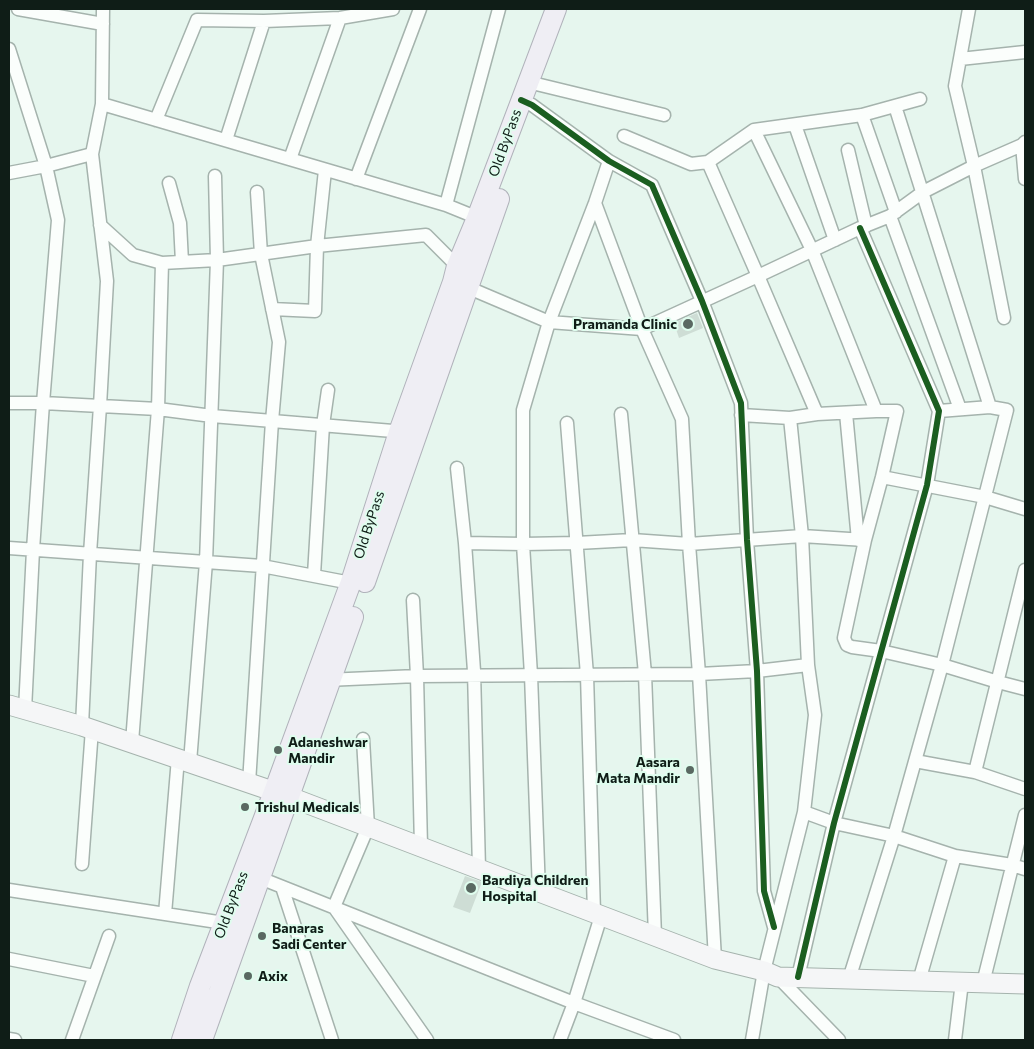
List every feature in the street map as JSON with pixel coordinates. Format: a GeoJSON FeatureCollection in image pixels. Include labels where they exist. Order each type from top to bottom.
{"type":"FeatureCollection","features":[{"type":"Feature","properties":{"kind":"main road","name":"Old ByPass"},"geometry":{"type":"LineString","coordinates":[[182,1040],[224,923],[282,794],[357,584],[462,278],[530,93],[556,9]]}},
{"type":"Feature","properties":{"kind":"main road","name":"Old ByPass"},"geometry":{"type":"LineString","coordinates":[[530,93],[567,9]]}},
{"type":"Feature","properties":{"kind":"main road"},"geometry":{"type":"LineString","coordinates":[[13,708],[87,727],[282,794],[715,959],[771,974],[798,977],[1025,984]]}},
{"type":"Feature","properties":{"kind":"main road","name":"Old ByPass"},"geometry":{"type":"LineString","coordinates":[[202,1040],[260,878],[282,794]]}},
{"type":"Feature","properties":{"kind":"street"},"geometry":{"type":"LineString","coordinates":[[18,9],[103,24]]}},
{"type":"Feature","properties":{"kind":"street"},"geometry":{"type":"LineString","coordinates":[[82,864],[90,554],[107,281],[92,154],[102,104],[103,9]]}},
{"type":"Feature","properties":{"kind":"street"},"geometry":{"type":"LineString","coordinates":[[156,120],[197,20],[264,21],[340,18],[393,9]]}},
{"type":"Feature","properties":{"kind":"street"},"geometry":{"type":"LineString","coordinates":[[356,179],[420,9]]}},
{"type":"Feature","properties":{"kind":"street"},"geometry":{"type":"LineString","coordinates":[[446,205],[499,9]]}},
{"type":"Feature","properties":{"kind":"street"},"geometry":{"type":"LineString","coordinates":[[969,9],[955,86],[974,166],[1004,318]]}},
{"type":"Feature","properties":{"kind":"street"},"geometry":{"type":"LineString","coordinates":[[290,159],[340,18]]}},
{"type":"Feature","properties":{"kind":"street"},"geometry":{"type":"LineString","coordinates":[[226,140],[264,21]]}},
{"type":"Feature","properties":{"kind":"street"},"geometry":{"type":"LineString","coordinates":[[9,49],[46,166],[58,220],[33,550],[13,708]]}},
{"type":"Feature","properties":{"kind":"street"},"geometry":{"type":"LineString","coordinates":[[960,59],[1025,52]]}},
{"type":"Feature","properties":{"kind":"street"},"geometry":{"type":"LineString","coordinates":[[530,93],[664,115]]}},
{"type":"Feature","properties":{"kind":"street"},"geometry":{"type":"LineString","coordinates":[[530,93],[609,161],[652,185],[702,301],[741,403],[747,540],[757,671],[764,891],[774,927]]}},
{"type":"Feature","properties":{"kind":"street"},"geometry":{"type":"LineString","coordinates":[[624,136],[691,164],[708,162],[754,130],[862,115],[920,100]]}},
{"type":"Feature","properties":{"kind":"street"},"geometry":{"type":"LineString","coordinates":[[102,104],[446,205],[484,220]]}},
{"type":"Feature","properties":{"kind":"street"},"geometry":{"type":"LineString","coordinates":[[895,106],[990,407]]}},
{"type":"Feature","properties":{"kind":"street"},"geometry":{"type":"LineString","coordinates":[[862,115],[893,214],[960,409]]}},
{"type":"Feature","properties":{"kind":"street"},"geometry":{"type":"LineString","coordinates":[[795,125],[835,240]]}},
{"type":"Feature","properties":{"kind":"street"},"geometry":{"type":"LineString","coordinates":[[754,130],[812,250],[876,411]]}},
{"type":"Feature","properties":{"kind":"street"},"geometry":{"type":"LineString","coordinates":[[100,225],[133,255],[162,262],[217,260],[317,246],[426,235],[462,278],[549,322],[642,328],[893,214],[922,192],[1024,144],[1025,179]]}},
{"type":"Feature","properties":{"kind":"street"},"geometry":{"type":"LineString","coordinates":[[798,977],[834,822],[927,485],[939,411],[863,227],[848,150]]}},
{"type":"Feature","properties":{"kind":"street"},"geometry":{"type":"LineString","coordinates":[[9,173],[92,154]]}},
{"type":"Feature","properties":{"kind":"street"},"geometry":{"type":"LineString","coordinates":[[539,892],[531,675],[523,544],[522,410],[549,322],[595,203],[609,161]]}},
{"type":"Feature","properties":{"kind":"street"},"geometry":{"type":"LineString","coordinates":[[708,162],[817,414]]}},
{"type":"Feature","properties":{"kind":"street"},"geometry":{"type":"LineString","coordinates":[[272,309],[315,311],[317,246],[325,170]]}},
{"type":"Feature","properties":{"kind":"street"},"geometry":{"type":"LineString","coordinates":[[165,914],[206,562],[217,260],[216,176]]}},
{"type":"Feature","properties":{"kind":"street"},"geometry":{"type":"LineString","coordinates":[[169,183],[180,224],[182,262]]}},
{"type":"Feature","properties":{"kind":"street"},"geometry":{"type":"LineString","coordinates":[[248,783],[279,342],[261,254],[257,192]]}},
{"type":"Feature","properties":{"kind":"street"},"geometry":{"type":"LineString","coordinates":[[595,203],[642,328],[682,419],[715,959]]}},
{"type":"Feature","properties":{"kind":"street"},"geometry":{"type":"LineString","coordinates":[[132,742],[158,409],[162,262]]}},
{"type":"Feature","properties":{"kind":"street"},"geometry":{"type":"LineString","coordinates":[[314,575],[323,426],[328,390]]}},
{"type":"Feature","properties":{"kind":"street"},"geometry":{"type":"LineString","coordinates":[[9,403],[158,409],[272,422],[408,432]]}},
{"type":"Feature","properties":{"kind":"street"},"geometry":{"type":"LineString","coordinates":[[849,979],[894,836],[942,665],[1007,410],[990,407],[939,411]]}},
{"type":"Feature","properties":{"kind":"street"},"geometry":{"type":"LineString","coordinates":[[741,415],[790,418],[817,414],[897,411],[882,477],[861,540],[844,638],[847,645],[942,665],[1025,689]]}},
{"type":"Feature","properties":{"kind":"street"},"geometry":{"type":"LineString","coordinates":[[846,413],[861,540]]}},
{"type":"Feature","properties":{"kind":"street"},"geometry":{"type":"LineString","coordinates":[[621,414],[645,674],[655,936]]}},
{"type":"Feature","properties":{"kind":"street"},"geometry":{"type":"LineString","coordinates":[[752,1040],[771,974],[774,927],[804,812],[815,715],[808,665],[802,536],[790,418]]}},
{"type":"Feature","properties":{"kind":"street"},"geometry":{"type":"LineString","coordinates":[[560,1040],[574,1003],[598,914],[587,675],[566,423]]}},
{"type":"Feature","properties":{"kind":"street"},"geometry":{"type":"LineString","coordinates":[[457,468],[466,543],[474,676],[478,869]]}},
{"type":"Feature","properties":{"kind":"street"},"geometry":{"type":"LineString","coordinates":[[882,477],[984,497],[1025,509]]}},
{"type":"Feature","properties":{"kind":"street"},"geometry":{"type":"LineString","coordinates":[[466,543],[577,544],[632,540],[689,544],[802,536],[861,540]]}},
{"type":"Feature","properties":{"kind":"street"},"geometry":{"type":"LineString","coordinates":[[9,548],[262,566],[357,584]]}},
{"type":"Feature","properties":{"kind":"street"},"geometry":{"type":"LineString","coordinates":[[976,772],[1025,570]]}},
{"type":"Feature","properties":{"kind":"street"},"geometry":{"type":"LineString","coordinates":[[413,600],[417,676],[421,847]]}},
{"type":"Feature","properties":{"kind":"street"},"geometry":{"type":"LineString","coordinates":[[323,680],[417,676],[699,674],[757,671],[808,665]]}},
{"type":"Feature","properties":{"kind":"street"},"geometry":{"type":"LineString","coordinates":[[334,907],[368,827],[363,738]]}},
{"type":"Feature","properties":{"kind":"street"},"geometry":{"type":"LineString","coordinates":[[915,761],[976,772],[1025,789]]}},
{"type":"Feature","properties":{"kind":"street"},"geometry":{"type":"LineString","coordinates":[[804,812],[834,822],[894,836],[954,856],[1025,868]]}},
{"type":"Feature","properties":{"kind":"street"},"geometry":{"type":"LineString","coordinates":[[983,983],[1025,815]]}},
{"type":"Feature","properties":{"kind":"street"},"geometry":{"type":"LineString","coordinates":[[919,981],[954,856]]}},
{"type":"Feature","properties":{"kind":"street"},"geometry":{"type":"LineString","coordinates":[[260,878],[574,1003],[674,1040]]}},
{"type":"Feature","properties":{"kind":"street"},"geometry":{"type":"LineString","coordinates":[[282,887],[332,1040]]}},
{"type":"Feature","properties":{"kind":"street"},"geometry":{"type":"LineString","coordinates":[[9,890],[224,923]]}},
{"type":"Feature","properties":{"kind":"street"},"geometry":{"type":"LineString","coordinates":[[334,907],[427,1040]]}},
{"type":"Feature","properties":{"kind":"street"},"geometry":{"type":"LineString","coordinates":[[72,1040],[109,936]]}},
{"type":"Feature","properties":{"kind":"street"},"geometry":{"type":"LineString","coordinates":[[9,959],[94,976]]}},
{"type":"Feature","properties":{"kind":"street"},"geometry":{"type":"LineString","coordinates":[[771,974],[839,1040]]}},
{"type":"Feature","properties":{"kind":"street"},"geometry":{"type":"LineString","coordinates":[[955,1040],[962,982]]}},
{"type":"Feature","properties":{"kind":"street"},"geometry":{"type":"LineString","coordinates":[[9,1039],[15,1040]]}},
{"type":"Feature","properties":{"kind":"building"},"geometry":{"type":"Polygon","coordinates":[[[697,313],[703,328],[679,338],[674,323],[697,313]]]}},
{"type":"Feature","properties":{"kind":"building"},"geometry":{"type":"Polygon","coordinates":[[[465,876],[482,882],[470,913],[453,907],[465,876]]]}},
{"type":"Feature","properties":{"kind":"cycle path"},"geometry":{"type":"LineString","coordinates":[[521,100],[532,105],[609,161],[652,185],[702,301],[741,403],[747,540],[757,671],[764,891],[774,927]]}},
{"type":"Feature","properties":{"kind":"cycle path"},"geometry":{"type":"LineString","coordinates":[[798,977],[834,823],[927,485],[939,411],[860,228]]}},
{"type":"Feature","properties":{"kind":"place","name":"Pramanda Clinic"},"geometry":{"type":"Point","coordinates":[688,324]}},
{"type":"Feature","properties":{"kind":"place","name":"Adaneshwar Mandir"},"geometry":{"type":"Point","coordinates":[278,750]}},
{"type":"Feature","properties":{"kind":"place","name":"Aasara Mata Mandir"},"geometry":{"type":"Point","coordinates":[690,770]}},
{"type":"Feature","properties":{"kind":"place","name":"Trishul Medicals"},"geometry":{"type":"Point","coordinates":[245,807]}},
{"type":"Feature","properties":{"kind":"place","name":"Bardiya Children Hospital"},"geometry":{"type":"Point","coordinates":[471,888]}},
{"type":"Feature","properties":{"kind":"place","name":"Banaras Sadi Center"},"geometry":{"type":"Point","coordinates":[262,936]}},
{"type":"Feature","properties":{"kind":"place","name":"Axix"},"geometry":{"type":"Point","coordinates":[248,976]}}]}
